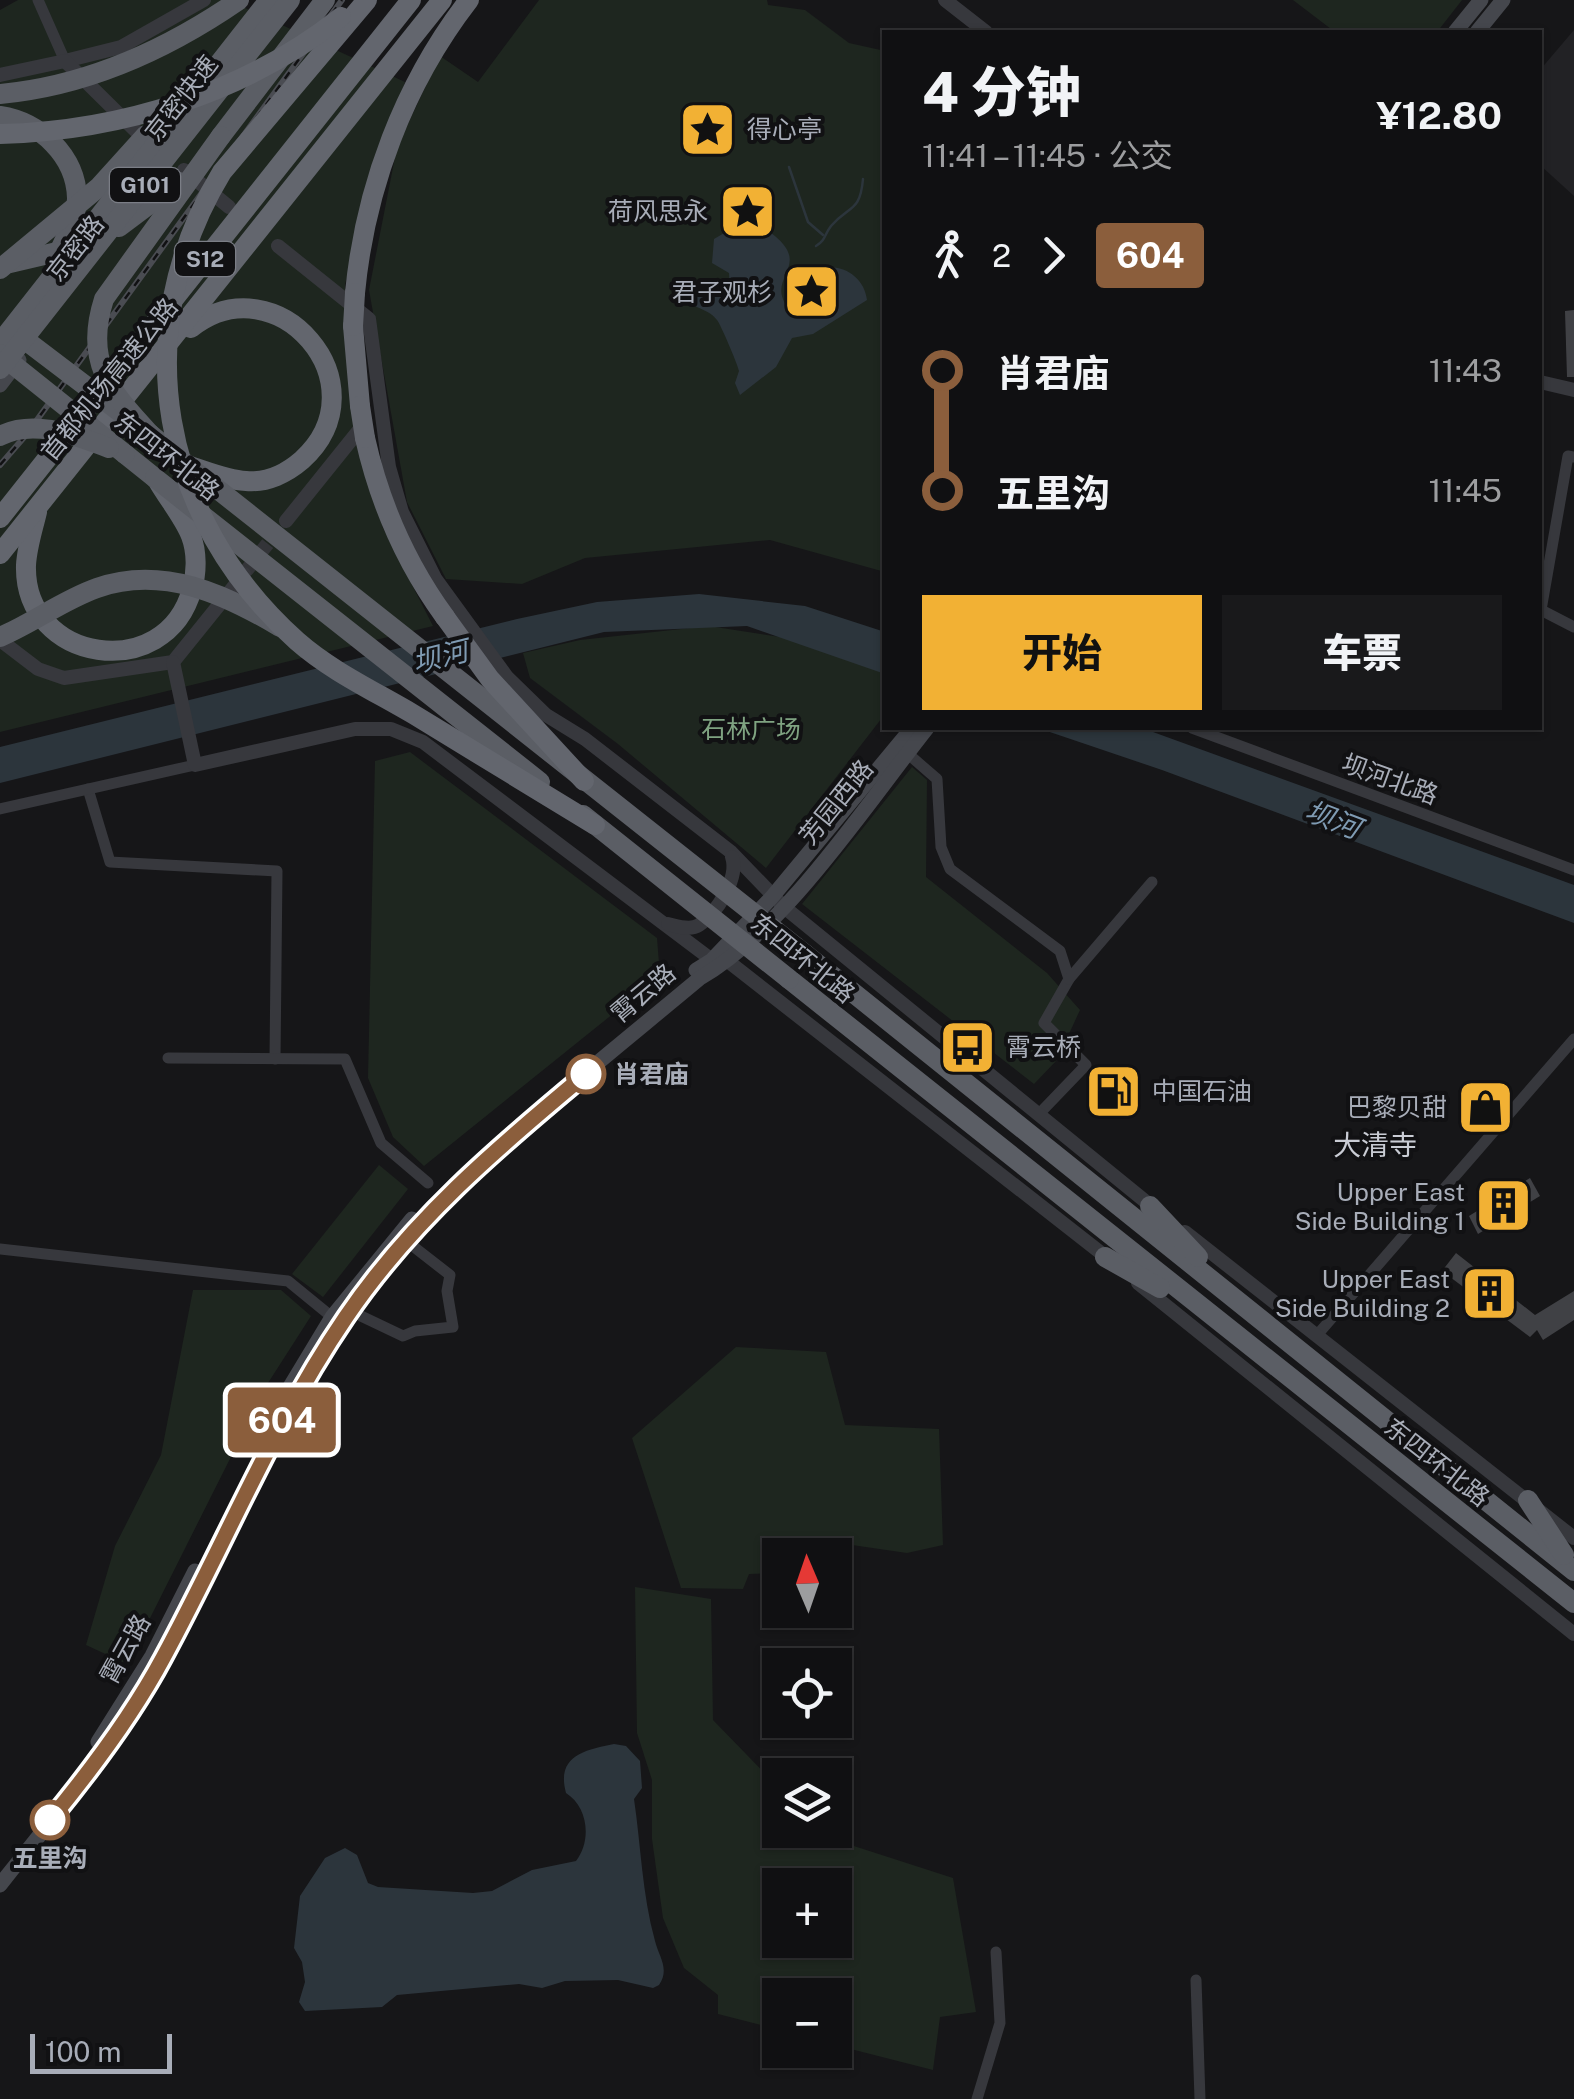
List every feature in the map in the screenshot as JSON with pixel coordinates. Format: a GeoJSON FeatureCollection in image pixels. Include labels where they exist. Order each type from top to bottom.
{"type":"FeatureCollection","features":[{"type":"Feature","properties":{"kind":"highway"},"geometry":{"type":"LineString","coordinates":[[0,94],[54,85],[149,53],[206,24],[239,0]]}},
{"type":"Feature","properties":{"kind":"highway","name":"京密快速"},"geometry":{"type":"LineString","coordinates":[[0,370],[290,0]]}},
{"type":"Feature","properties":{"kind":"highway"},"geometry":{"type":"LineString","coordinates":[[0,267],[66,251],[128,222],[192,171],[325,0]]}},
{"type":"Feature","properties":{"kind":"highway"},"geometry":{"type":"LineString","coordinates":[[0,134],[108,122],[198,97],[306,44],[364,0]]}},
{"type":"Feature","properties":{"kind":"highway"},"geometry":{"type":"LineString","coordinates":[[289,633],[235,574],[203,522],[187,486],[168,401],[169,322],[184,258],[214,184],[364,0]]}},
{"type":"Feature","properties":{"kind":"highway","name":"首都机场高速公路"},"geometry":{"type":"LineString","coordinates":[[0,518],[411,0]]}},
{"type":"Feature","properties":{"kind":"highway","name":"首都机场高速公路"},"geometry":{"type":"LineString","coordinates":[[0,554],[442,0]]}},
{"type":"Feature","properties":{"kind":"highway"},"geometry":{"type":"LineString","coordinates":[[469,0],[429,58],[386,153],[359,254],[353,326],[369,406],[365,438],[392,530],[422,586],[452,615],[490,679],[584,781]]}},
{"type":"Feature","properties":{"kind":"highway"},"geometry":{"type":"LineString","coordinates":[[0,267],[112,174],[241,23],[265,2]]}},
{"type":"Feature","properties":{"kind":"highway","name":"京密快速"},"geometry":{"type":"LineString","coordinates":[[0,343],[265,2]]}},
{"type":"Feature","properties":{"kind":"highway"},"geometry":{"type":"LineString","coordinates":[[0,116],[32,126],[56,146],[68,165],[77,199],[59,252]]}},
{"type":"Feature","properties":{"kind":"highway"},"geometry":{"type":"LineString","coordinates":[[150,434],[111,389],[98,363],[97,321],[104,299],[221,136]]}},
{"type":"Feature","properties":{"kind":"highway"},"geometry":{"type":"LineString","coordinates":[[166,348],[209,314],[236,309],[281,317],[306,334],[328,370],[330,401],[326,420],[310,451],[298,463],[266,480],[245,482],[187,465]]}},
{"type":"Feature","properties":{"kind":"highway"},"geometry":{"type":"LineString","coordinates":[[0,325],[150,434]]}},
{"type":"Feature","properties":{"kind":"highway","name":"东四环北路"},"geometry":{"type":"LineString","coordinates":[[0,354],[1574,1603]]}},
{"type":"Feature","properties":{"kind":"highway"},"geometry":{"type":"LineString","coordinates":[[0,436],[27,428],[66,432],[125,454]]}},
{"type":"Feature","properties":{"kind":"highway","name":"东四环北路"},"geometry":{"type":"LineString","coordinates":[[150,434],[1573,1570]]}},
{"type":"Feature","properties":{"kind":"highway"},"geometry":{"type":"LineString","coordinates":[[39,506],[26,566],[29,592],[37,609],[60,635],[75,644],[114,652],[154,641],[171,628],[184,612],[196,576],[191,535],[155,478]]}},
{"type":"Feature","properties":{"kind":"highway"},"geometry":{"type":"LineString","coordinates":[[0,639],[98,588],[143,579],[200,587],[289,633],[356,681],[596,825]]}},
{"type":"Feature","properties":{"kind":"highway"},"geometry":{"type":"LineString","coordinates":[[1150,1206],[1246,1310]]}},
{"type":"Feature","properties":{"kind":"highway"},"geometry":{"type":"LineString","coordinates":[[1106,1257],[1213,1318]]}},
{"type":"Feature","properties":{"kind":"highway"},"geometry":{"type":"LineString","coordinates":[[1528,1500],[1573,1570]]}},
{"type":"Feature","properties":{"kind":"main road","name":"京密路"},"geometry":{"type":"LineString","coordinates":[[0,385],[299,0]]}},
{"type":"Feature","properties":{"kind":"main road"},"geometry":{"type":"LineString","coordinates":[[1457,30],[1481,0]]}},
{"type":"Feature","properties":{"kind":"main road"},"geometry":{"type":"LineString","coordinates":[[1479,30],[1503,0]]}},
{"type":"Feature","properties":{"kind":"main road","name":"京密路"},"geometry":{"type":"LineString","coordinates":[[0,325],[265,2]]}},
{"type":"Feature","properties":{"kind":"main road","name":"芳园西路"},"geometry":{"type":"LineString","coordinates":[[778,902],[910,730]]}},
{"type":"Feature","properties":{"kind":"main road","name":"芳园西路"},"geometry":{"type":"LineString","coordinates":[[778,902],[925,730]]}},
{"type":"Feature","properties":{"kind":"main road"},"geometry":{"type":"LineString","coordinates":[[720,961],[778,902]]}},
{"type":"Feature","properties":{"kind":"main road","name":"霄云路"},"geometry":{"type":"LineString","coordinates":[[0,1868],[95,1747],[152,1656],[271,1420],[332,1317],[394,1239],[480,1150],[720,961]]}},
{"type":"Feature","properties":{"kind":"main road","name":"霄云路"},"geometry":{"type":"LineString","coordinates":[[0,1886],[124,1723],[161,1663],[288,1409],[349,1313],[390,1260],[475,1168],[720,961]]}},
{"type":"Feature","properties":{"kind":"street"},"geometry":{"type":"LineString","coordinates":[[38,0],[65,61],[141,136]]}},
{"type":"Feature","properties":{"kind":"street"},"geometry":{"type":"LineString","coordinates":[[0,74],[121,47],[204,0]]}},
{"type":"Feature","properties":{"kind":"street"},"geometry":{"type":"LineString","coordinates":[[956,3],[984,30]]}},
{"type":"Feature","properties":{"kind":"street"},"geometry":{"type":"LineString","coordinates":[[184,170],[229,207]]}},
{"type":"Feature","properties":{"kind":"street","name":"东四环北路"},"geometry":{"type":"LineString","coordinates":[[278,246],[370,320],[369,406],[402,512],[452,615],[546,716],[585,739],[730,852],[778,902],[1038,1115],[1574,1538]]}},
{"type":"Feature","properties":{"kind":"street"},"geometry":{"type":"LineString","coordinates":[[1542,382],[1574,390]]}},
{"type":"Feature","properties":{"kind":"street"},"geometry":{"type":"LineString","coordinates":[[286,521],[369,406]]}},
{"type":"Feature","properties":{"kind":"street"},"geometry":{"type":"LineString","coordinates":[[1542,604],[1568,456],[1574,456]]}},
{"type":"Feature","properties":{"kind":"street"},"geometry":{"type":"LineString","coordinates":[[0,639],[38,669],[64,678],[102,676],[173,662],[246,571]]}},
{"type":"Feature","properties":{"kind":"street"},"geometry":{"type":"LineString","coordinates":[[1542,610],[1574,626]]}},
{"type":"Feature","properties":{"kind":"street"},"geometry":{"type":"LineString","coordinates":[[0,809],[195,765],[173,662]]}},
{"type":"Feature","properties":{"kind":"street","name":"东四环北路"},"geometry":{"type":"LineString","coordinates":[[195,765],[355,730],[391,729],[423,742],[662,924],[720,961],[1106,1257],[1574,1634]]}},
{"type":"Feature","properties":{"kind":"street","name":"坝河北路"},"geometry":{"type":"LineString","coordinates":[[1197,730],[1574,870]]}},
{"type":"Feature","properties":{"kind":"street"},"geometry":{"type":"LineString","coordinates":[[908,753],[937,779],[941,847],[950,870],[1060,951],[1070,979]]}},
{"type":"Feature","properties":{"kind":"street"},"geometry":{"type":"LineString","coordinates":[[88,789],[110,862],[276,871],[274,1059]]}},
{"type":"Feature","properties":{"kind":"street"},"geometry":{"type":"LineString","coordinates":[[662,924],[688,928],[700,925],[734,881],[736,869],[730,852]]}},
{"type":"Feature","properties":{"kind":"street"},"geometry":{"type":"LineString","coordinates":[[1038,1115],[1086,1065],[1044,1023],[1070,979],[1152,882]]}},
{"type":"Feature","properties":{"kind":"street"},"geometry":{"type":"LineString","coordinates":[[1318,1334],[1574,1038]]}},
{"type":"Feature","properties":{"kind":"street"},"geometry":{"type":"LineString","coordinates":[[168,1058],[345,1060],[382,1144],[428,1183]]}},
{"type":"Feature","properties":{"kind":"street"},"geometry":{"type":"LineString","coordinates":[[361,1316],[403,1336],[453,1327],[447,1291],[450,1275],[414,1248]]}},
{"type":"Feature","properties":{"kind":"street"},"geometry":{"type":"LineString","coordinates":[[0,1249],[288,1281],[332,1317]]}},
{"type":"Feature","properties":{"kind":"street"},"geometry":{"type":"LineString","coordinates":[[977,2099],[1000,2024],[996,1952]]}},
{"type":"Feature","properties":{"kind":"street"},"geometry":{"type":"LineString","coordinates":[[1196,1980],[1200,2099]]}},
{"type":"Feature","properties":{"kind":"shaded area"},"geometry":{"type":"Polygon","coordinates":[[[1574,30],[1574,196],[1542,167],[1542,68],[1574,30]]]}},
{"type":"Feature","properties":{"kind":"green space"},"geometry":{"type":"Polygon","coordinates":[[[18,0],[228,0],[405,82],[345,284],[358,449],[383,528],[433,626],[0,732],[0,10],[18,0]]]}},
{"type":"Feature","properties":{"kind":"green space"},"geometry":{"type":"Polygon","coordinates":[[[539,0],[767,0],[768,5],[805,10],[849,43],[882,50],[882,571],[770,540],[585,558],[522,584],[446,579],[407,502],[369,290],[397,147],[440,56],[478,82],[539,0]]]}},
{"type":"Feature","properties":{"kind":"green space"},"geometry":{"type":"Polygon","coordinates":[[[1293,0],[1462,0],[1439,30],[1332,30],[1293,0]]]}},
{"type":"Feature","properties":{"kind":"green space","name":"石林广场"},"geometry":{"type":"Polygon","coordinates":[[[709,626],[800,640],[882,665],[882,718],[766,868],[618,744],[530,678],[523,653],[580,640],[709,626]]]}},
{"type":"Feature","properties":{"kind":"green space"},"geometry":{"type":"Polygon","coordinates":[[[410,752],[657,938],[660,976],[424,1166],[393,1137],[368,1078],[375,761],[410,752]]]}},
{"type":"Feature","properties":{"kind":"green space"},"geometry":{"type":"Polygon","coordinates":[[[912,767],[927,780],[926,877],[1047,973],[1080,1010],[1057,1060],[1034,1084],[802,904],[912,767]]]}},
{"type":"Feature","properties":{"kind":"green space"},"geometry":{"type":"Polygon","coordinates":[[[379,1165],[408,1189],[323,1297],[292,1274],[379,1165]]]}},
{"type":"Feature","properties":{"kind":"green space"},"geometry":{"type":"Polygon","coordinates":[[[193,1290],[281,1290],[311,1316],[268,1383],[127,1664],[86,1645],[115,1546],[161,1455],[193,1290]]]}},
{"type":"Feature","properties":{"kind":"green space"},"geometry":{"type":"Polygon","coordinates":[[[736,1347],[826,1352],[845,1425],[939,1429],[943,1545],[907,1553],[852,1545],[852,1538],[762,1538],[762,1574],[749,1574],[743,1589],[681,1588],[632,1438],[736,1347]]]}},
{"type":"Feature","properties":{"kind":"green space"},"geometry":{"type":"Polygon","coordinates":[[[635,1587],[711,1599],[713,1720],[762,1770],[762,1848],[852,1845],[953,1878],[976,2012],[940,2017],[933,2070],[852,2049],[852,1978],[762,1978],[762,2025],[718,2014],[718,1995],[684,1968],[663,1918],[652,1839],[652,1780],[637,1733],[635,1587]]]}},
{"type":"Feature","properties":{"kind":"water"},"geometry":{"type":"Polygon","coordinates":[[[761,226],[788,251],[790,260],[782,297],[789,309],[806,311],[829,301],[829,267],[855,276],[867,300],[813,334],[792,338],[776,367],[740,395],[735,383],[738,367],[719,323],[713,315],[693,305],[684,290],[686,285],[697,284],[712,294],[726,296],[730,290],[729,273],[712,263],[714,239],[731,229],[761,226]]]}},
{"type":"Feature","properties":{"kind":"water","name":"坝河"},"geometry":{"type":"Polygon","coordinates":[[[699,594],[805,606],[882,631],[882,673],[747,626],[604,632],[0,783],[0,747],[597,602],[699,594]]]}},
{"type":"Feature","properties":{"kind":"water","name":"坝河"},"geometry":{"type":"Polygon","coordinates":[[[1044,730],[1148,730],[1574,885],[1574,923],[1044,730]]]}},
{"type":"Feature","properties":{"kind":"water"},"geometry":{"type":"Polygon","coordinates":[[[614,1744],[626,1746],[640,1761],[642,1788],[634,1799],[647,1906],[664,1968],[659,1985],[653,1988],[618,1980],[565,1981],[542,1988],[519,1984],[397,1995],[382,2007],[305,2011],[299,2002],[305,1982],[302,1962],[294,1948],[300,1896],[325,1858],[345,1848],[357,1855],[368,1883],[378,1887],[473,1893],[492,1891],[532,1870],[576,1861],[584,1843],[585,1824],[579,1807],[566,1793],[565,1771],[583,1752],[614,1744]]]}},
{"type":"Feature","properties":{"kind":"building"},"geometry":{"type":"Polygon","coordinates":[[[1574,310],[1574,377],[1567,377],[1565,311],[1574,310]]]}},
{"type":"Feature","properties":{"kind":"building","name":"Upper East Side Building 1"},"geometry":{"type":"Polygon","coordinates":[[[1530,1178],[1540,1196],[1478,1234],[1469,1216],[1530,1178]]]}},
{"type":"Feature","properties":{"kind":"building","name":"Upper East Side Building 2"},"geometry":{"type":"Polygon","coordinates":[[[1456,1253],[1535,1315],[1574,1291],[1574,1320],[1543,1340],[1537,1330],[1530,1337],[1442,1271],[1456,1253]]]}},
{"type":"Feature","properties":{"kind":"waterway"},"geometry":{"type":"LineString","coordinates":[[789,167],[808,222],[823,235]]}},
{"type":"Feature","properties":{"kind":"waterway"},"geometry":{"type":"LineString","coordinates":[[816,246],[856,203],[863,179]]}},
{"type":"Feature","properties":{"kind":"tunnel"},"geometry":{"type":"LineString","coordinates":[[246,571],[280,528]]}},
{"type":"Feature","properties":{"kind":"railway"},"geometry":{"type":"LineString","coordinates":[[0,465],[26,435],[342,0]]}},
{"type":"Feature","properties":{"kind":"bus line","name":"604"},"geometry":{"type":"LineString","coordinates":[[50,1820],[89,1773],[161,1663],[288,1409],[349,1313],[446,1197],[586,1074]]}},
{"type":"Feature","properties":{"kind":"place","name":"得心亭"},"geometry":{"type":"Point","coordinates":[708,129]}},
{"type":"Feature","properties":{"kind":"place","name":"荷风思永"},"geometry":{"type":"Point","coordinates":[747,211]}},
{"type":"Feature","properties":{"kind":"place","name":"君子观杉"},"geometry":{"type":"Point","coordinates":[811,292]}},
{"type":"Feature","properties":{"kind":"place","name":"霄云桥"},"geometry":{"type":"Point","coordinates":[967,1047]}},
{"type":"Feature","properties":{"kind":"place","name":"肖君庙"},"geometry":{"type":"Point","coordinates":[586,1074]}},
{"type":"Feature","properties":{"kind":"place","name":"中国石油"},"geometry":{"type":"Point","coordinates":[1113,1091]}},
{"type":"Feature","properties":{"kind":"place","name":"巴黎贝甜"},"geometry":{"type":"Point","coordinates":[1486,1107]}},
{"type":"Feature","properties":{"kind":"place","name":"Upper East Side Building 1"},"geometry":{"type":"Point","coordinates":[1504,1206]}},
{"type":"Feature","properties":{"kind":"place","name":"Upper East Side Building 2"},"geometry":{"type":"Point","coordinates":[1489,1293]}},
{"type":"Feature","properties":{"kind":"place","name":"五里沟"},"geometry":{"type":"Point","coordinates":[50,1820]}},
{"type":"Feature","properties":{"kind":"district","name":"大清寺"},"geometry":{"type":"Point","coordinates":[1375,1144]}}]}
